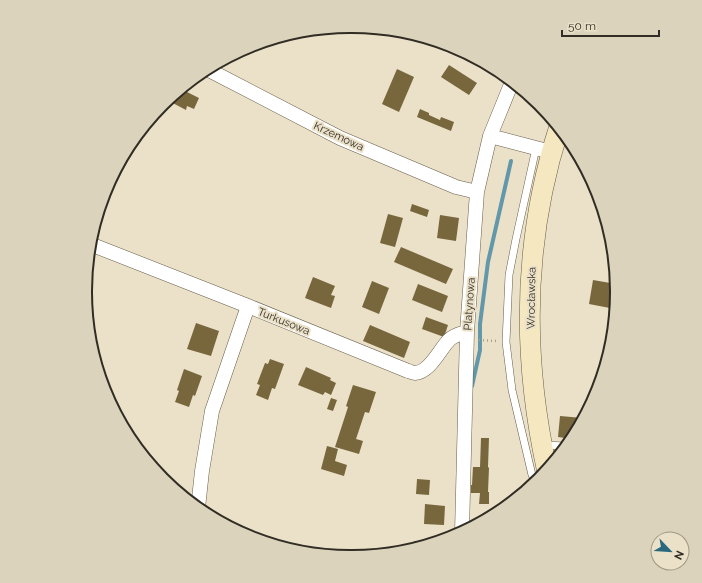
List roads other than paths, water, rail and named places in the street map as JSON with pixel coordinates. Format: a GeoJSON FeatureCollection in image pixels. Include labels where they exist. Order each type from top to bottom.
{"type":"FeatureCollection","features":[{"type":"Feature","properties":{"kind":"main road","name":"Wrocławska"},"geometry":{"type":"LineString","coordinates":[[545,462],[534,399],[530,344],[530,292],[531,267],[544,150],[555,133]]}},
{"type":"Feature","properties":{"kind":"street","name":"Krzemowa"},"geometry":{"type":"LineString","coordinates":[[214,73],[340,138],[456,187],[477,192]]}},
{"type":"Feature","properties":{"kind":"street","name":"Platynowa"},"geometry":{"type":"LineString","coordinates":[[462,524],[467,332],[477,192],[490,136],[510,87]]}},
{"type":"Feature","properties":{"kind":"street"},"geometry":{"type":"LineString","coordinates":[[490,136],[544,150]]}},
{"type":"Feature","properties":{"kind":"street","name":"Turkusowa"},"geometry":{"type":"LineString","coordinates":[[96,246],[416,373],[429,366],[450,339],[458,334],[467,332]]}},
{"type":"Feature","properties":{"kind":"street"},"geometry":{"type":"LineString","coordinates":[[199,500],[212,411],[248,306]]}},
{"type":"Feature","properties":{"kind":"lane"},"geometry":{"type":"LineString","coordinates":[[532,475],[512,390],[506,342],[509,275],[516,239],[544,150]]}},
{"type":"Feature","properties":{"kind":"lane"},"geometry":{"type":"LineString","coordinates":[[541,445],[558,446]]}},
{"type":"Feature","properties":{"kind":"waterway"},"geometry":{"type":"LineString","coordinates":[[472,386],[480,350],[480,324],[488,262],[511,161]]}}]}
